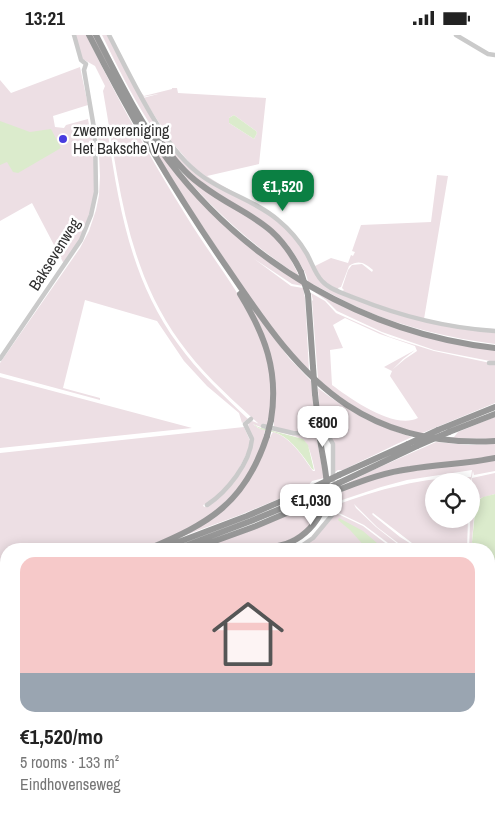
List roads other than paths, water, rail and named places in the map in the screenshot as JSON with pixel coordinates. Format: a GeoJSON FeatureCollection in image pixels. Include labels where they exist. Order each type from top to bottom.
{"type":"FeatureCollection","features":[{"type":"Feature","properties":{"kind":"highway"},"geometry":{"type":"LineString","coordinates":[[89,35],[144,138],[190,213],[270,329],[316,382],[348,406],[382,423],[421,436],[465,442],[495,441]]}},
{"type":"Feature","properties":{"kind":"highway"},"geometry":{"type":"LineString","coordinates":[[96,35],[120,83],[168,159],[211,210],[239,236],[294,277],[340,303],[379,320],[428,335],[495,348]]}},
{"type":"Feature","properties":{"kind":"highway"},"geometry":{"type":"LineString","coordinates":[[144,123],[181,168],[193,179],[259,220],[274,233],[288,249],[301,272],[308,295],[315,393],[326,492],[321,512],[310,528],[297,539],[287,543]]}},
{"type":"Feature","properties":{"kind":"highway"},"geometry":{"type":"LineString","coordinates":[[162,543],[198,527],[226,506],[250,475],[257,463],[267,436],[271,420],[274,390],[270,361],[259,327],[230,273]]}},
{"type":"Feature","properties":{"kind":"highway"},"geometry":{"type":"LineString","coordinates":[[176,543],[230,523],[312,488],[438,430],[495,407]]}},
{"type":"Feature","properties":{"kind":"highway"},"geometry":{"type":"LineString","coordinates":[[209,543],[256,526],[339,487],[417,446],[495,414]]}},
{"type":"Feature","properties":{"kind":"highway"},"geometry":{"type":"LineString","coordinates":[[339,487],[408,469],[473,462],[495,457]]}},
{"type":"Feature","properties":{"kind":"highway"},"geometry":{"type":"LineString","coordinates":[[193,543],[311,499]]}},
{"type":"Feature","properties":{"kind":"street","name":"Baksevenweg"},"geometry":{"type":"LineString","coordinates":[[0,359],[81,241],[91,215],[96,192],[95,134],[84,70],[86,64],[81,60],[74,35]]}},
{"type":"Feature","properties":{"kind":"street"},"geometry":{"type":"LineString","coordinates":[[109,35],[157,124],[183,160],[208,181],[277,219],[300,244],[319,277],[326,284],[342,293],[379,308],[414,318],[444,325],[495,331]]}},
{"type":"Feature","properties":{"kind":"street"},"geometry":{"type":"LineString","coordinates":[[456,35],[488,54],[495,55]]}},
{"type":"Feature","properties":{"kind":"street"},"geometry":{"type":"LineString","coordinates":[[489,363],[495,363]]}},
{"type":"Feature","properties":{"kind":"street"},"geometry":{"type":"LineString","coordinates":[[207,505],[232,483],[246,459],[252,439],[245,424],[251,419]]}},
{"type":"Feature","properties":{"kind":"street"},"geometry":{"type":"LineString","coordinates":[[263,426],[293,433],[324,434],[331,439],[333,444],[332,503],[335,511],[313,538],[306,543]]}},
{"type":"Feature","properties":{"kind":"place","name":"zwemvereniging Het Baksche Ven"},"geometry":{"type":"Point","coordinates":[63,139]}}]}
